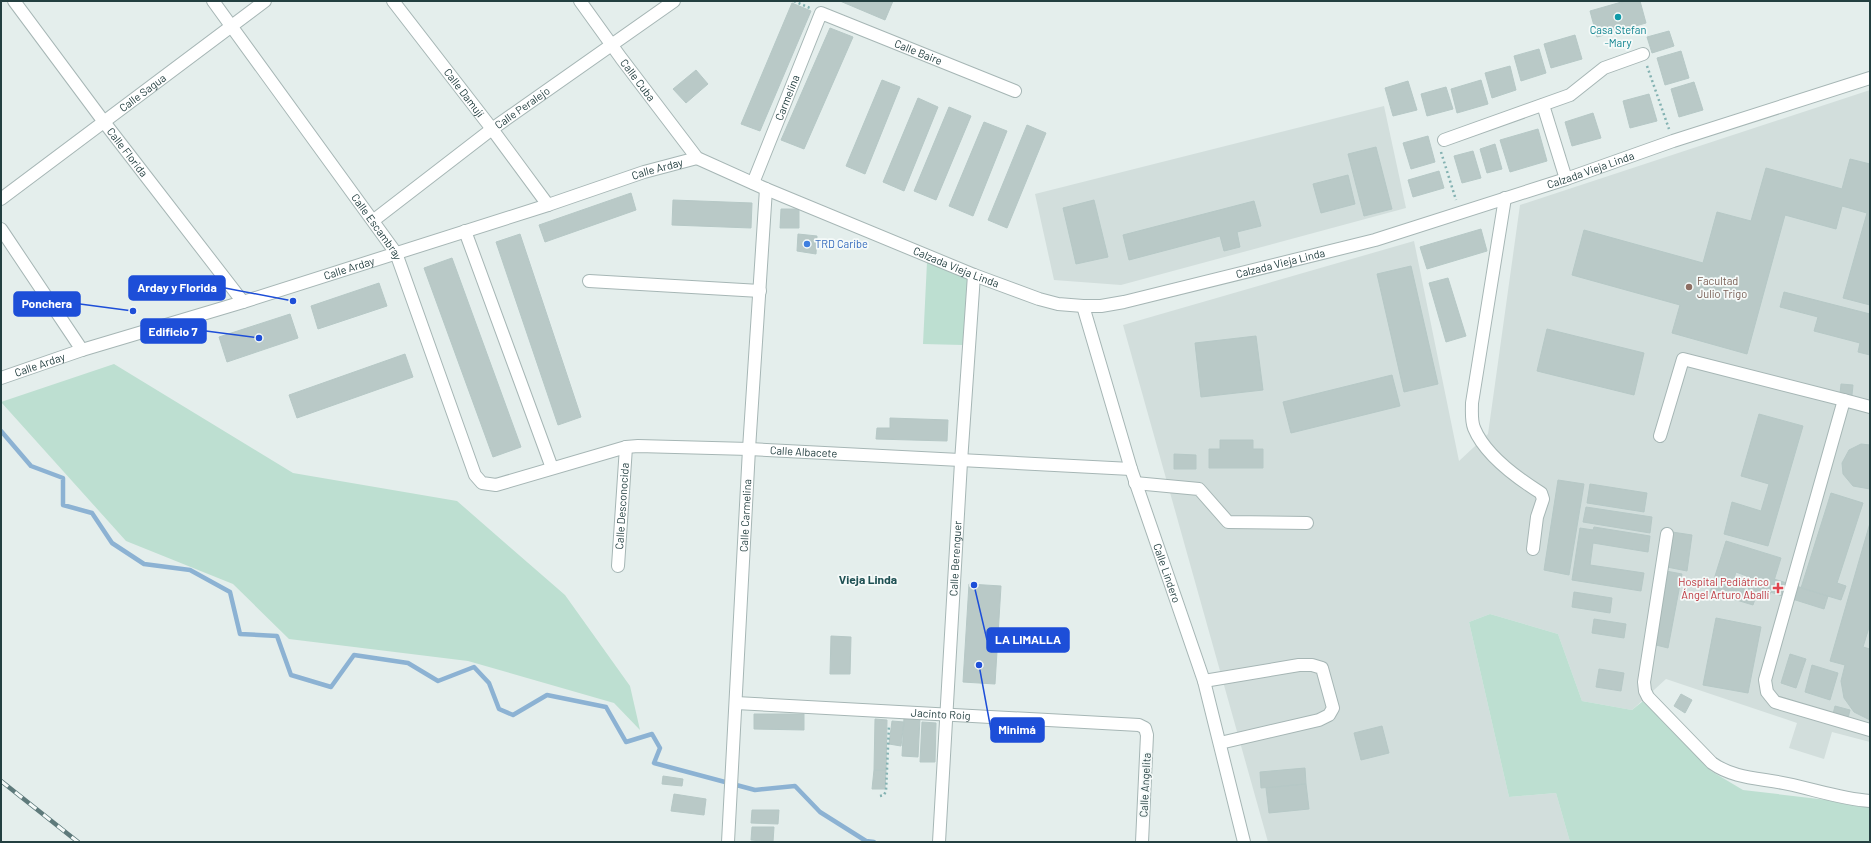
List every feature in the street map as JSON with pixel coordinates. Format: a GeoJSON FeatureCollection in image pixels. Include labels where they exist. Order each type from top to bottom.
{"type":"FeatureCollection","features":[{"type":"Feature","properties":{"kind":"street","name":"Calle Florida"},"geometry":{"type":"LineString","coordinates":[[14,1],[104,122],[243,302]]}},
{"type":"Feature","properties":{"kind":"street","name":"Calle Escambray"},"geometry":{"type":"LineString","coordinates":[[213,1],[374,220],[396,253],[475,475],[482,483]]}},
{"type":"Feature","properties":{"kind":"street","name":"Calle Sagua"},"geometry":{"type":"LineString","coordinates":[[1,199],[265,1]]}},
{"type":"Feature","properties":{"kind":"street","name":"Calle Damují"},"geometry":{"type":"LineString","coordinates":[[393,1],[492,129],[548,205]]}},
{"type":"Feature","properties":{"kind":"street","name":"Calle Cuba"},"geometry":{"type":"LineString","coordinates":[[580,1],[611,45],[697,158]]}},
{"type":"Feature","properties":{"kind":"street","name":"Calle Peralejo"},"geometry":{"type":"LineString","coordinates":[[374,220],[492,129],[674,1]]}},
{"type":"Feature","properties":{"kind":"street","name":"Calle Baire"},"geometry":{"type":"LineString","coordinates":[[821,13],[1015,91]]}},
{"type":"Feature","properties":{"kind":"street","name":"Carmelina"},"geometry":{"type":"LineString","coordinates":[[753,183],[821,13]]}},
{"type":"Feature","properties":{"kind":"street"},"geometry":{"type":"LineString","coordinates":[[1444,140],[1570,95],[1604,68],[1643,54]]}},
{"type":"Feature","properties":{"kind":"street","name":"Calzada Vieja Linda"},"geometry":{"type":"LineString","coordinates":[[697,158],[766,189],[1039,299],[1058,304],[1101,306],[1124,302],[1375,240],[1566,179],[1673,141],[1870,78]]}},
{"type":"Feature","properties":{"kind":"street"},"geometry":{"type":"LineString","coordinates":[[1543,105],[1566,179]]}},
{"type":"Feature","properties":{"kind":"street","name":"Calle Arday"},"geometry":{"type":"LineString","coordinates":[[1,378],[82,350],[243,302],[548,205],[644,172],[697,158]]}},
{"type":"Feature","properties":{"kind":"street","name":"Calle Carmelina"},"geometry":{"type":"LineString","coordinates":[[728,842],[749,449],[766,189]]}},
{"type":"Feature","properties":{"kind":"street"},"geometry":{"type":"LineString","coordinates":[[1505,198],[1472,403],[1472,419],[1474,428],[1495,457],[1510,472],[1541,493],[1543,499],[1538,517],[1533,549]]}},
{"type":"Feature","properties":{"kind":"street"},"geometry":{"type":"LineString","coordinates":[[1,228],[82,350]]}},
{"type":"Feature","properties":{"kind":"street"},"geometry":{"type":"LineString","coordinates":[[465,231],[552,468]]}},
{"type":"Feature","properties":{"kind":"street","name":"Calle Berenguer"},"geometry":{"type":"LineString","coordinates":[[939,842],[961,462],[974,274]]}},
{"type":"Feature","properties":{"kind":"street"},"geometry":{"type":"LineString","coordinates":[[589,281],[760,290]]}},
{"type":"Feature","properties":{"kind":"street","name":"Calle Lindero"},"geometry":{"type":"LineString","coordinates":[[1083,306],[1130,469],[1204,681],[1244,842]]}},
{"type":"Feature","properties":{"kind":"street"},"geometry":{"type":"LineString","coordinates":[[1660,436],[1683,359],[1870,407]]}},
{"type":"Feature","properties":{"kind":"street"},"geometry":{"type":"LineString","coordinates":[[1844,400],[1765,680],[1767,692],[1775,702],[1870,730]]}},
{"type":"Feature","properties":{"kind":"street","name":"Calle Albacete"},"geometry":{"type":"LineString","coordinates":[[482,483],[491,485],[504,484],[552,468],[626,447],[749,449],[961,462],[1130,469]]}},
{"type":"Feature","properties":{"kind":"street","name":"Calle Desconocida"},"geometry":{"type":"LineString","coordinates":[[618,566],[626,447]]}},
{"type":"Feature","properties":{"kind":"street"},"geometry":{"type":"LineString","coordinates":[[1135,483],[1199,489],[1228,522],[1307,523]]}},
{"type":"Feature","properties":{"kind":"street"},"geometry":{"type":"LineString","coordinates":[[1667,534],[1644,682],[1645,691],[1648,697],[1712,763],[1722,770],[1735,775],[1789,784],[1853,800],[1870,801]]}},
{"type":"Feature","properties":{"kind":"street"},"geometry":{"type":"LineString","coordinates":[[1204,681],[1299,665],[1312,665],[1322,668],[1333,708],[1329,715],[1319,720],[1220,743]]}},
{"type":"Feature","properties":{"kind":"street","name":"Jacinto Roig"},"geometry":{"type":"LineString","coordinates":[[736,703],[947,713],[1139,725],[1145,728]]}},
{"type":"Feature","properties":{"kind":"street","name":"Calle Angelita"},"geometry":{"type":"LineString","coordinates":[[1142,842],[1147,735],[1145,728]]}},
{"type":"Feature","properties":{"kind":"path"},"geometry":{"type":"LineString","coordinates":[[1643,54],[1673,141]]}},
{"type":"Feature","properties":{"kind":"path"},"geometry":{"type":"LineString","coordinates":[[1444,140],[1438,143],[1460,212]]}},
{"type":"Feature","properties":{"kind":"path"},"geometry":{"type":"LineString","coordinates":[[880,796],[884,795],[886,791],[890,710]]}},
{"type":"Feature","properties":{"kind":"shaded area"},"geometry":{"type":"Polygon","coordinates":[[[1870,90],[1870,742],[1832,732],[1824,759],[1789,748],[1797,723],[1666,679],[1632,710],[1582,701],[1558,634],[1490,614],[1469,622],[1509,797],[1556,793],[1570,842],[1268,842],[1123,325],[1414,241],[1459,461],[1488,434],[1520,205],[1870,90]]]}},
{"type":"Feature","properties":{"kind":"shaded area"},"geometry":{"type":"Polygon","coordinates":[[[1384,106],[1406,208],[1121,285],[1054,280],[1035,194],[1384,106]]]}},
{"type":"Feature","properties":{"kind":"green space"},"geometry":{"type":"Polygon","coordinates":[[[927,262],[968,276],[963,345],[923,344],[927,262]]]}},
{"type":"Feature","properties":{"kind":"green space"},"geometry":{"type":"Polygon","coordinates":[[[114,364],[293,473],[457,501],[565,595],[630,686],[640,730],[614,703],[468,661],[289,639],[233,584],[126,541],[1,402],[114,364]]]}},
{"type":"Feature","properties":{"kind":"green space"},"geometry":{"type":"Polygon","coordinates":[[[1490,614],[1558,634],[1582,701],[1632,710],[1648,697],[1711,771],[1743,790],[1870,805],[1870,842],[1570,842],[1556,793],[1509,797],[1469,622],[1490,614]]]}},
{"type":"Feature","properties":{"kind":"building"},"geometry":{"type":"Polygon","coordinates":[[[840,1],[893,1],[885,20],[840,1]]]}},
{"type":"Feature","properties":{"kind":"building","name":"Casa Stefan -Mary"},"geometry":{"type":"Polygon","coordinates":[[[1625,1],[1640,1],[1646,23],[1597,37],[1590,11],[1625,1]]]}},
{"type":"Feature","properties":{"kind":"building"},"geometry":{"type":"Polygon","coordinates":[[[792,3],[811,11],[760,131],[741,124],[792,3]]]}},
{"type":"Feature","properties":{"kind":"building"},"geometry":{"type":"Polygon","coordinates":[[[830,28],[853,37],[804,149],[781,140],[830,28]]]}},
{"type":"Feature","properties":{"kind":"building"},"geometry":{"type":"Polygon","coordinates":[[[1669,31],[1674,46],[1652,53],[1647,37],[1669,31]]]}},
{"type":"Feature","properties":{"kind":"building"},"geometry":{"type":"Polygon","coordinates":[[[1575,35],[1582,59],[1551,68],[1544,44],[1575,35]]]}},
{"type":"Feature","properties":{"kind":"building"},"geometry":{"type":"Polygon","coordinates":[[[1539,49],[1546,73],[1521,81],[1514,56],[1539,49]]]}},
{"type":"Feature","properties":{"kind":"building"},"geometry":{"type":"Polygon","coordinates":[[[1681,51],[1689,78],[1665,85],[1657,58],[1681,51]]]}},
{"type":"Feature","properties":{"kind":"building"},"geometry":{"type":"Polygon","coordinates":[[[1510,66],[1516,90],[1492,98],[1485,73],[1510,66]]]}},
{"type":"Feature","properties":{"kind":"building"},"geometry":{"type":"Polygon","coordinates":[[[696,70],[708,84],[686,103],[673,89],[696,70]]]}},
{"type":"Feature","properties":{"kind":"building"},"geometry":{"type":"Polygon","coordinates":[[[882,80],[900,87],[865,174],[846,166],[882,80]]]}},
{"type":"Feature","properties":{"kind":"building"},"geometry":{"type":"Polygon","coordinates":[[[1481,80],[1488,104],[1457,113],[1451,89],[1481,80]]]}},
{"type":"Feature","properties":{"kind":"building"},"geometry":{"type":"Polygon","coordinates":[[[1408,81],[1417,110],[1393,116],[1385,88],[1408,81]]]}},
{"type":"Feature","properties":{"kind":"building"},"geometry":{"type":"Polygon","coordinates":[[[1694,82],[1703,110],[1679,117],[1671,89],[1694,82]]]}},
{"type":"Feature","properties":{"kind":"building"},"geometry":{"type":"Polygon","coordinates":[[[1446,87],[1453,109],[1427,116],[1421,94],[1446,87]]]}},
{"type":"Feature","properties":{"kind":"building"},"geometry":{"type":"Polygon","coordinates":[[[1649,94],[1657,121],[1630,128],[1623,101],[1649,94]]]}},
{"type":"Feature","properties":{"kind":"building"},"geometry":{"type":"Polygon","coordinates":[[[918,98],[938,107],[904,191],[883,182],[918,98]]]}},
{"type":"Feature","properties":{"kind":"building"},"geometry":{"type":"Polygon","coordinates":[[[949,107],[971,116],[936,200],[914,191],[949,107]]]}},
{"type":"Feature","properties":{"kind":"building"},"geometry":{"type":"Polygon","coordinates":[[[1593,113],[1601,138],[1572,146],[1565,122],[1593,113]]]}},
{"type":"Feature","properties":{"kind":"building"},"geometry":{"type":"Polygon","coordinates":[[[984,122],[1007,131],[973,216],[949,206],[984,122]]]}},
{"type":"Feature","properties":{"kind":"building"},"geometry":{"type":"Polygon","coordinates":[[[1027,125],[1046,133],[1007,228],[988,220],[1027,125]]]}},
{"type":"Feature","properties":{"kind":"building"},"geometry":{"type":"Polygon","coordinates":[[[1538,129],[1547,161],[1510,172],[1500,140],[1538,129]]]}},
{"type":"Feature","properties":{"kind":"building"},"geometry":{"type":"Polygon","coordinates":[[[1428,136],[1435,162],[1411,169],[1403,143],[1428,136]]]}},
{"type":"Feature","properties":{"kind":"building"},"geometry":{"type":"Polygon","coordinates":[[[1495,144],[1502,169],[1487,173],[1480,149],[1495,144]]]}},
{"type":"Feature","properties":{"kind":"building"},"geometry":{"type":"Polygon","coordinates":[[[1376,147],[1392,209],[1364,216],[1348,154],[1376,147]]]}},
{"type":"Feature","properties":{"kind":"building"},"geometry":{"type":"Polygon","coordinates":[[[1473,151],[1481,178],[1462,183],[1454,156],[1473,151]]]}},
{"type":"Feature","properties":{"kind":"building"},"geometry":{"type":"Polygon","coordinates":[[[1850,159],[1870,164],[1870,305],[1843,298],[1867,213],[1842,206],[1836,229],[1785,215],[1747,354],[1672,333],[1680,305],[1572,275],[1584,230],[1703,263],[1717,212],[1751,221],[1766,168],[1842,189],[1850,159]]]}},
{"type":"Feature","properties":{"kind":"building"},"geometry":{"type":"Polygon","coordinates":[[[1439,171],[1444,188],[1413,197],[1408,180],[1439,171]]]}},
{"type":"Feature","properties":{"kind":"building"},"geometry":{"type":"Polygon","coordinates":[[[1348,175],[1355,204],[1321,213],[1313,184],[1348,175]]]}},
{"type":"Feature","properties":{"kind":"building"},"geometry":{"type":"Polygon","coordinates":[[[631,193],[636,210],[545,242],[539,225],[631,193]]]}},
{"type":"Feature","properties":{"kind":"building"},"geometry":{"type":"Polygon","coordinates":[[[673,200],[752,203],[751,228],[672,225],[673,200]]]}},
{"type":"Feature","properties":{"kind":"building"},"geometry":{"type":"Polygon","coordinates":[[[1094,200],[1108,257],[1076,264],[1063,208],[1094,200]]]}},
{"type":"Feature","properties":{"kind":"building"},"geometry":{"type":"Polygon","coordinates":[[[1254,201],[1261,226],[1237,232],[1240,247],[1224,251],[1220,236],[1129,260],[1123,235],[1254,201]]]}},
{"type":"Feature","properties":{"kind":"building"},"geometry":{"type":"Polygon","coordinates":[[[781,209],[799,209],[799,228],[780,228],[781,209]]]}},
{"type":"Feature","properties":{"kind":"building"},"geometry":{"type":"Polygon","coordinates":[[[1481,229],[1487,251],[1427,269],[1420,247],[1481,229]]]}},
{"type":"Feature","properties":{"kind":"building"},"geometry":{"type":"Polygon","coordinates":[[[520,234],[581,417],[558,425],[496,242],[520,234]]]}},
{"type":"Feature","properties":{"kind":"building"},"geometry":{"type":"Polygon","coordinates":[[[798,234],[817,236],[816,254],[797,251],[798,234]]]}},
{"type":"Feature","properties":{"kind":"building"},"geometry":{"type":"Polygon","coordinates":[[[452,258],[521,447],[493,457],[424,268],[452,258]]]}},
{"type":"Feature","properties":{"kind":"building"},"geometry":{"type":"Polygon","coordinates":[[[1411,266],[1438,384],[1404,392],[1377,274],[1411,266]]]}},
{"type":"Feature","properties":{"kind":"building"},"geometry":{"type":"Polygon","coordinates":[[[1448,278],[1466,336],[1446,342],[1429,283],[1448,278]]]}},
{"type":"Feature","properties":{"kind":"building"},"geometry":{"type":"Polygon","coordinates":[[[379,283],[387,306],[318,329],[311,306],[379,283]]]}},
{"type":"Feature","properties":{"kind":"building"},"geometry":{"type":"Polygon","coordinates":[[[1784,292],[1870,314],[1870,355],[1858,352],[1860,343],[1814,331],[1818,317],[1780,307],[1784,292]]]}},
{"type":"Feature","properties":{"kind":"building"},"geometry":{"type":"Polygon","coordinates":[[[290,314],[298,338],[227,362],[219,337],[290,314]]]}},
{"type":"Feature","properties":{"kind":"building"},"geometry":{"type":"Polygon","coordinates":[[[1547,329],[1644,353],[1634,395],[1537,371],[1547,329]]]}},
{"type":"Feature","properties":{"kind":"building"},"geometry":{"type":"Polygon","coordinates":[[[1256,336],[1263,390],[1201,397],[1195,343],[1256,336]]]}},
{"type":"Feature","properties":{"kind":"building"},"geometry":{"type":"Polygon","coordinates":[[[405,354],[413,377],[297,418],[289,395],[405,354]]]}},
{"type":"Feature","properties":{"kind":"building"},"geometry":{"type":"Polygon","coordinates":[[[1392,375],[1400,406],[1291,433],[1283,402],[1392,375]]]}},
{"type":"Feature","properties":{"kind":"building"},"geometry":{"type":"Polygon","coordinates":[[[1841,384],[1853,385],[1852,395],[1840,394],[1841,384]]]}},
{"type":"Feature","properties":{"kind":"building"},"geometry":{"type":"Polygon","coordinates":[[[1759,414],[1803,426],[1768,546],[1724,534],[1732,502],[1761,511],[1769,484],[1741,476],[1759,414]]]}},
{"type":"Feature","properties":{"kind":"building"},"geometry":{"type":"Polygon","coordinates":[[[890,418],[948,420],[947,441],[876,439],[877,428],[890,428],[890,418]]]}},
{"type":"Feature","properties":{"kind":"building"},"geometry":{"type":"Polygon","coordinates":[[[1220,440],[1253,440],[1253,449],[1263,449],[1263,468],[1209,468],[1209,449],[1220,449],[1220,440]]]}},
{"type":"Feature","properties":{"kind":"building"},"geometry":{"type":"Polygon","coordinates":[[[1861,444],[1870,445],[1870,489],[1853,486],[1843,474],[1842,463],[1849,450],[1861,444]]]}},
{"type":"Feature","properties":{"kind":"building"},"geometry":{"type":"Polygon","coordinates":[[[1174,454],[1196,455],[1196,469],[1174,469],[1174,454]]]}},
{"type":"Feature","properties":{"kind":"building"},"geometry":{"type":"Polygon","coordinates":[[[1558,480],[1584,484],[1569,575],[1544,570],[1558,480]]]}},
{"type":"Feature","properties":{"kind":"building"},"geometry":{"type":"Polygon","coordinates":[[[1590,484],[1647,493],[1644,512],[1587,503],[1590,484]]]}},
{"type":"Feature","properties":{"kind":"building"},"geometry":{"type":"Polygon","coordinates":[[[1831,493],[1863,503],[1837,583],[1846,586],[1841,600],[1801,588],[1831,493]]]}},
{"type":"Feature","properties":{"kind":"building"},"geometry":{"type":"Polygon","coordinates":[[[1586,507],[1652,517],[1650,533],[1583,522],[1586,507]]]}},
{"type":"Feature","properties":{"kind":"building"},"geometry":{"type":"Polygon","coordinates":[[[1870,523],[1870,624],[1863,647],[1870,649],[1870,720],[1854,712],[1844,698],[1841,681],[1845,665],[1830,661],[1870,523]]]}},
{"type":"Feature","properties":{"kind":"building"},"geometry":{"type":"Polygon","coordinates":[[[1594,527],[1650,536],[1648,552],[1593,543],[1590,565],[1644,573],[1641,591],[1572,580],[1580,528],[1593,530],[1594,527]]]}},
{"type":"Feature","properties":{"kind":"building"},"geometry":{"type":"Polygon","coordinates":[[[1672,532],[1692,535],[1687,571],[1667,567],[1672,532]]]}},
{"type":"Feature","properties":{"kind":"building"},"geometry":{"type":"Polygon","coordinates":[[[1726,541],[1781,558],[1769,597],[1757,593],[1753,605],[1710,592],[1726,541]],[[1736,572],[1732,585],[1748,590],[1752,578],[1736,572]]]}},
{"type":"Feature","properties":{"kind":"building"},"geometry":{"type":"Polygon","coordinates":[[[1666,571],[1682,574],[1668,648],[1652,644],[1666,571]]]}},
{"type":"Feature","properties":{"kind":"building"},"geometry":{"type":"Polygon","coordinates":[[[1774,579],[1828,596],[1824,609],[1770,592],[1774,579]]]}},
{"type":"Feature","properties":{"kind":"building"},"geometry":{"type":"Polygon","coordinates":[[[969,584],[1001,586],[995,684],[963,682],[969,584]]]}},
{"type":"Feature","properties":{"kind":"building"},"geometry":{"type":"Polygon","coordinates":[[[1574,592],[1612,598],[1610,613],[1572,607],[1574,592]]]}},
{"type":"Feature","properties":{"kind":"building"},"geometry":{"type":"Polygon","coordinates":[[[1716,618],[1761,627],[1748,693],[1703,685],[1716,618]]]}},
{"type":"Feature","properties":{"kind":"building"},"geometry":{"type":"Polygon","coordinates":[[[1594,619],[1626,624],[1624,638],[1592,633],[1594,619]]]}},
{"type":"Feature","properties":{"kind":"building"},"geometry":{"type":"Polygon","coordinates":[[[831,636],[851,637],[850,674],[830,674],[831,636]]]}},
{"type":"Feature","properties":{"kind":"building"},"geometry":{"type":"Polygon","coordinates":[[[1790,654],[1806,659],[1796,688],[1781,683],[1790,654]]]}},
{"type":"Feature","properties":{"kind":"building"},"geometry":{"type":"Polygon","coordinates":[[[1812,665],[1838,673],[1830,700],[1805,692],[1812,665]]]}},
{"type":"Feature","properties":{"kind":"building"},"geometry":{"type":"Polygon","coordinates":[[[1599,669],[1624,673],[1621,691],[1596,687],[1599,669]]]}},
{"type":"Feature","properties":{"kind":"building"},"geometry":{"type":"Polygon","coordinates":[[[1681,694],[1692,700],[1685,713],[1674,706],[1681,694]]]}},
{"type":"Feature","properties":{"kind":"building"},"geometry":{"type":"Polygon","coordinates":[[[1835,706],[1850,710],[1848,718],[1833,714],[1835,706]]]}},
{"type":"Feature","properties":{"kind":"building"},"geometry":{"type":"Polygon","coordinates":[[[754,714],[804,714],[804,730],[754,729],[754,714]]]}},
{"type":"Feature","properties":{"kind":"building"},"geometry":{"type":"Polygon","coordinates":[[[904,717],[920,718],[918,757],[902,756],[904,717]]]}},
{"type":"Feature","properties":{"kind":"building"},"geometry":{"type":"Polygon","coordinates":[[[875,719],[887,720],[886,770],[874,770],[875,719]]]}},
{"type":"Feature","properties":{"kind":"building"},"geometry":{"type":"Polygon","coordinates":[[[892,721],[904,722],[901,746],[889,744],[892,721]]]}},
{"type":"Feature","properties":{"kind":"building"},"geometry":{"type":"Polygon","coordinates":[[[922,722],[936,723],[935,762],[920,762],[922,722]]]}},
{"type":"Feature","properties":{"kind":"building"},"geometry":{"type":"Polygon","coordinates":[[[1382,726],[1389,753],[1361,760],[1354,733],[1382,726]]]}},
{"type":"Feature","properties":{"kind":"building"},"geometry":{"type":"Polygon","coordinates":[[[1305,768],[1306,784],[1261,788],[1260,772],[1305,768]]]}},
{"type":"Feature","properties":{"kind":"building"},"geometry":{"type":"Polygon","coordinates":[[[874,770],[886,770],[885,789],[872,789],[874,770]]]}},
{"type":"Feature","properties":{"kind":"building"},"geometry":{"type":"Polygon","coordinates":[[[663,776],[683,779],[682,786],[662,784],[663,776]]]}},
{"type":"Feature","properties":{"kind":"building"},"geometry":{"type":"Polygon","coordinates":[[[1306,784],[1309,809],[1269,813],[1266,788],[1306,784]]]}},
{"type":"Feature","properties":{"kind":"building"},"geometry":{"type":"Polygon","coordinates":[[[674,794],[706,799],[704,815],[671,811],[674,794]]]}},
{"type":"Feature","properties":{"kind":"building"},"geometry":{"type":"Polygon","coordinates":[[[752,810],[779,810],[778,824],[751,823],[752,810]]]}},
{"type":"Feature","properties":{"kind":"building"},"geometry":{"type":"Polygon","coordinates":[[[752,827],[774,827],[773,842],[751,840],[752,827]]]}},
{"type":"Feature","properties":{"kind":"waterway"},"geometry":{"type":"LineString","coordinates":[[1,431],[31,466],[63,478],[63,505],[92,513],[112,543],[144,564],[190,570],[230,592],[240,634],[277,636],[291,675],[331,687],[354,655],[408,663],[438,681],[474,667],[489,683],[499,709],[513,715],[547,695],[606,707],[626,742],[652,734],[660,748],[654,763],[755,790],[795,786],[820,812],[866,841],[874,842]]}},
{"type":"Feature","properties":{"kind":"railway"},"geometry":{"type":"LineString","coordinates":[[1,781],[78,842]]}},
{"type":"Feature","properties":{"kind":"place","name":"Casa Stefan -Mary"},"geometry":{"type":"Point","coordinates":[1618,17]}},
{"type":"Feature","properties":{"kind":"place","name":"TRD Caribe"},"geometry":{"type":"Point","coordinates":[807,244]}},
{"type":"Feature","properties":{"kind":"place","name":"Facultad Julio Trigo"},"geometry":{"type":"Point","coordinates":[1689,287]}},
{"type":"Feature","properties":{"kind":"place","name":"Arday y Florida"},"geometry":{"type":"Point","coordinates":[293,301]}},
{"type":"Feature","properties":{"kind":"place","name":"Ponchera"},"geometry":{"type":"Point","coordinates":[133,311]}},
{"type":"Feature","properties":{"kind":"place","name":"Edificio 7"},"geometry":{"type":"Point","coordinates":[259,338]}},
{"type":"Feature","properties":{"kind":"place","name":"LA LIMALLA"},"geometry":{"type":"Point","coordinates":[974,585]}},
{"type":"Feature","properties":{"kind":"place","name":"Hospital Pediátrico Ángel Arturo Aballí"},"geometry":{"type":"Point","coordinates":[1778,588]}},
{"type":"Feature","properties":{"kind":"place","name":"Minimá"},"geometry":{"type":"Point","coordinates":[979,665]}},
{"type":"Feature","properties":{"kind":"district","name":"Vieja Linda"},"geometry":{"type":"Point","coordinates":[868,580]}}]}
